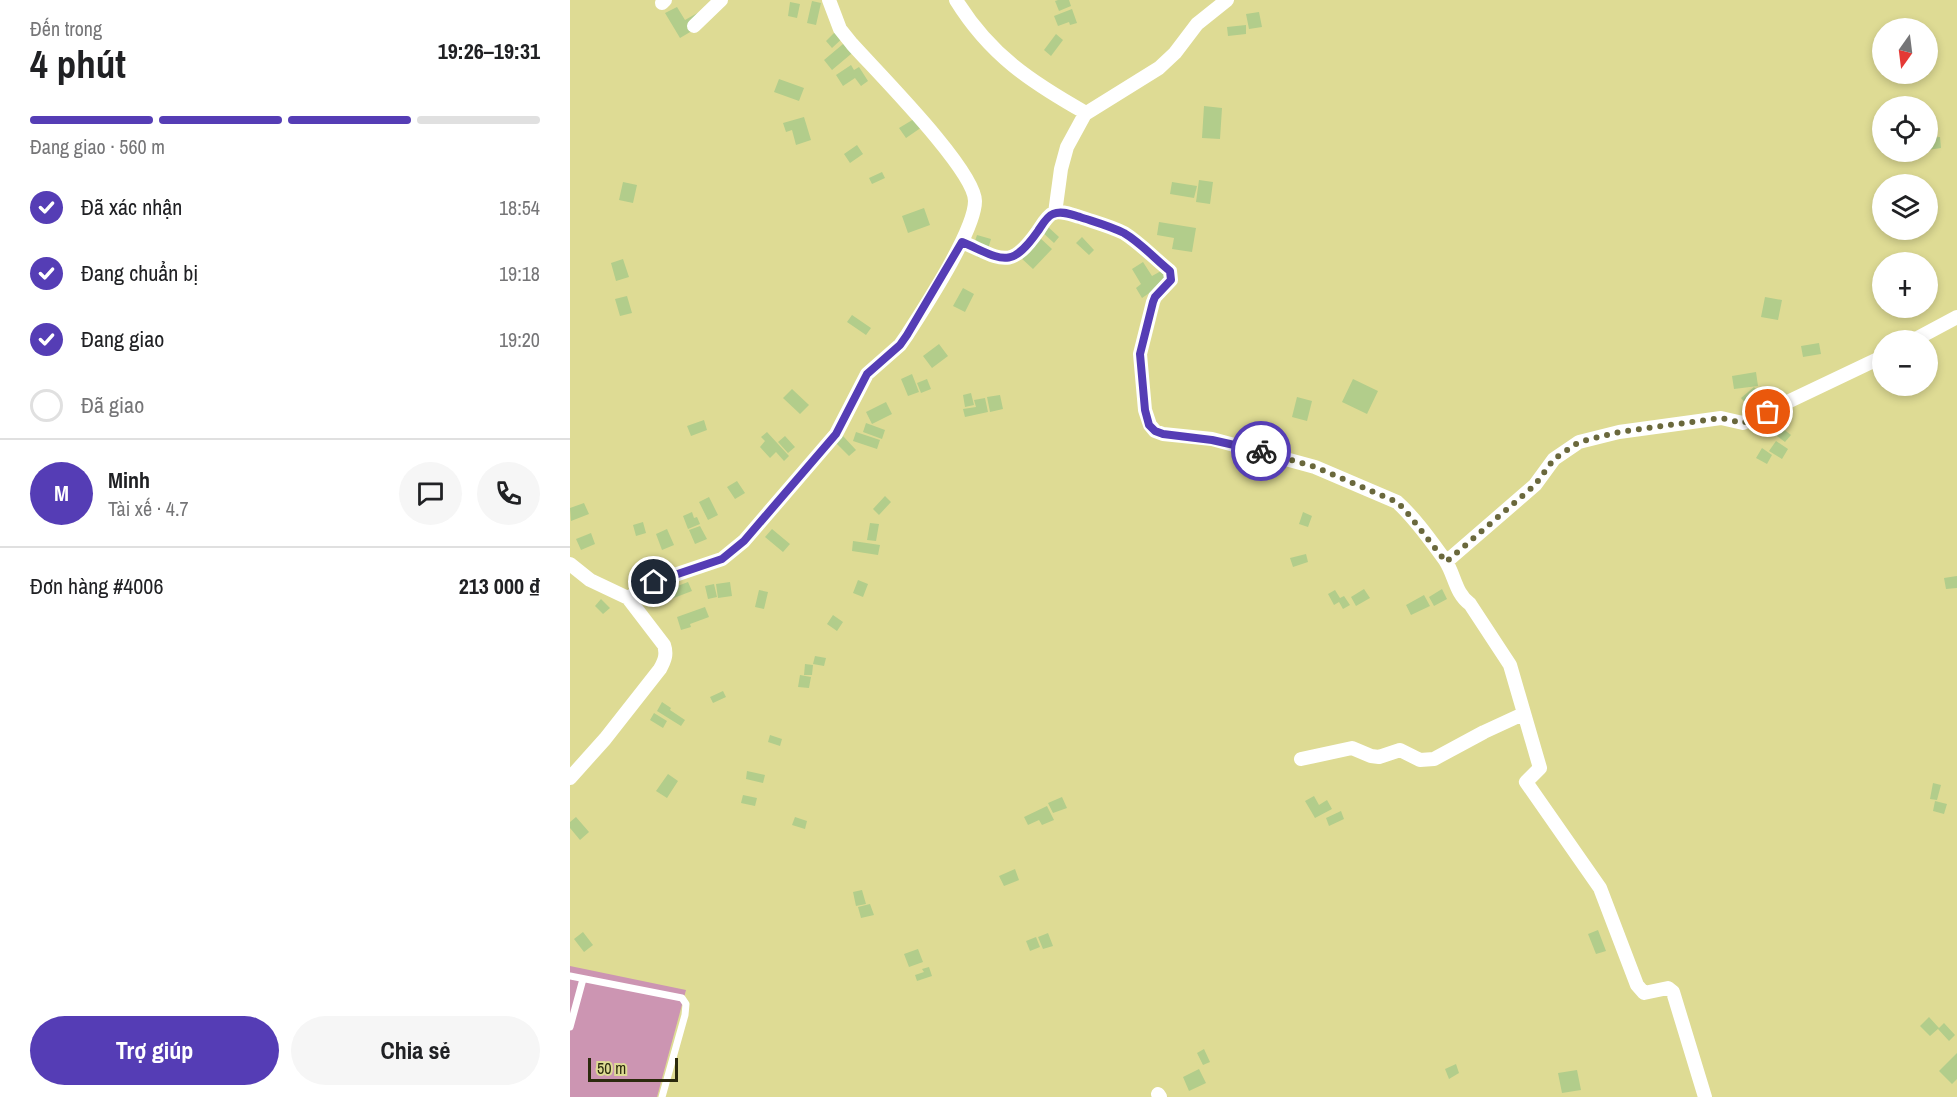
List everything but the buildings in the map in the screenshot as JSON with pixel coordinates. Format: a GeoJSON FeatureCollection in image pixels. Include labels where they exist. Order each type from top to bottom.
{"type":"FeatureCollection","features":[{"type":"Feature","properties":{"kind":"street"},"geometry":{"type":"LineString","coordinates":[[694,26],[720,0]]}},
{"type":"Feature","properties":{"kind":"street"},"geometry":{"type":"LineString","coordinates":[[628,598],[654,582],[722,559],[744,541],[836,434],[867,374],[900,345],[962,242],[972,216],[975,203],[971,185],[936,136],[846,37],[840,29],[829,0]]}},
{"type":"Feature","properties":{"kind":"street"},"geometry":{"type":"LineString","coordinates":[[956,0],[982,35],[1009,64],[1048,91],[1086,113]]}},
{"type":"Feature","properties":{"kind":"street"},"geometry":{"type":"LineString","coordinates":[[1055,213],[1067,147],[1086,113],[1159,68],[1197,24],[1227,0]]}},
{"type":"Feature","properties":{"kind":"street"},"geometry":{"type":"LineString","coordinates":[[962,242],[1005,259],[1012,258],[1028,246],[1048,216],[1055,213],[1067,213],[1123,232],[1170,271],[1171,280],[1153,302],[1140,354],[1145,410],[1149,425],[1155,431],[1212,440],[1269,453],[1315,467],[1386,498],[1405,510],[1446,562],[1463,598],[1470,604],[1510,665],[1540,768],[1526,782],[1600,888],[1638,985],[1644,993],[1668,988],[1673,992],[1705,1097]]}},
{"type":"Feature","properties":{"kind":"street"},"geometry":{"type":"LineString","coordinates":[[1934,330],[1957,318]]}},
{"type":"Feature","properties":{"kind":"street"},"geometry":{"type":"LineString","coordinates":[[1446,562],[1535,485],[1554,459],[1579,442],[1619,432],[1721,418],[1743,423],[1872,362]]}},
{"type":"Feature","properties":{"kind":"street"},"geometry":{"type":"LineString","coordinates":[[570,564],[590,580],[628,598],[664,645],[666,651],[665,660],[660,669],[605,739],[570,778]]}},
{"type":"Feature","properties":{"kind":"street"},"geometry":{"type":"LineString","coordinates":[[1301,759],[1352,748],[1379,757],[1400,750],[1426,761],[1523,714]]}},
{"type":"Feature","properties":{"kind":"lane"},"geometry":{"type":"LineString","coordinates":[[570,976],[682,998],[686,1004],[685,1015],[662,1097]]}},
{"type":"Feature","properties":{"kind":"lane"},"geometry":{"type":"LineString","coordinates":[[570,1027],[583,979]]}},
{"type":"Feature","properties":{"kind":"shaded area"},"geometry":{"type":"Polygon","coordinates":[[[570,966],[686,990],[657,1097],[570,1097],[570,966]]]}},
{"type":"Feature","properties":{"kind":"way so far"},"geometry":{"type":"LineString","coordinates":[[1261,451],[1315,467],[1397,502],[1446,562],[1535,485],[1554,459],[1570,446],[1619,432],[1721,418],[1743,423],[1768,412]]}},
{"type":"Feature","properties":{"kind":"route"},"geometry":{"type":"LineString","coordinates":[[654,582],[722,559],[744,541],[836,434],[867,374],[900,345],[962,242],[1005,259],[1012,258],[1028,246],[1048,216],[1055,213],[1067,213],[1123,232],[1170,271],[1171,280],[1153,302],[1140,354],[1145,410],[1149,425],[1155,431],[1163,434],[1212,440],[1261,451]]}}]}
